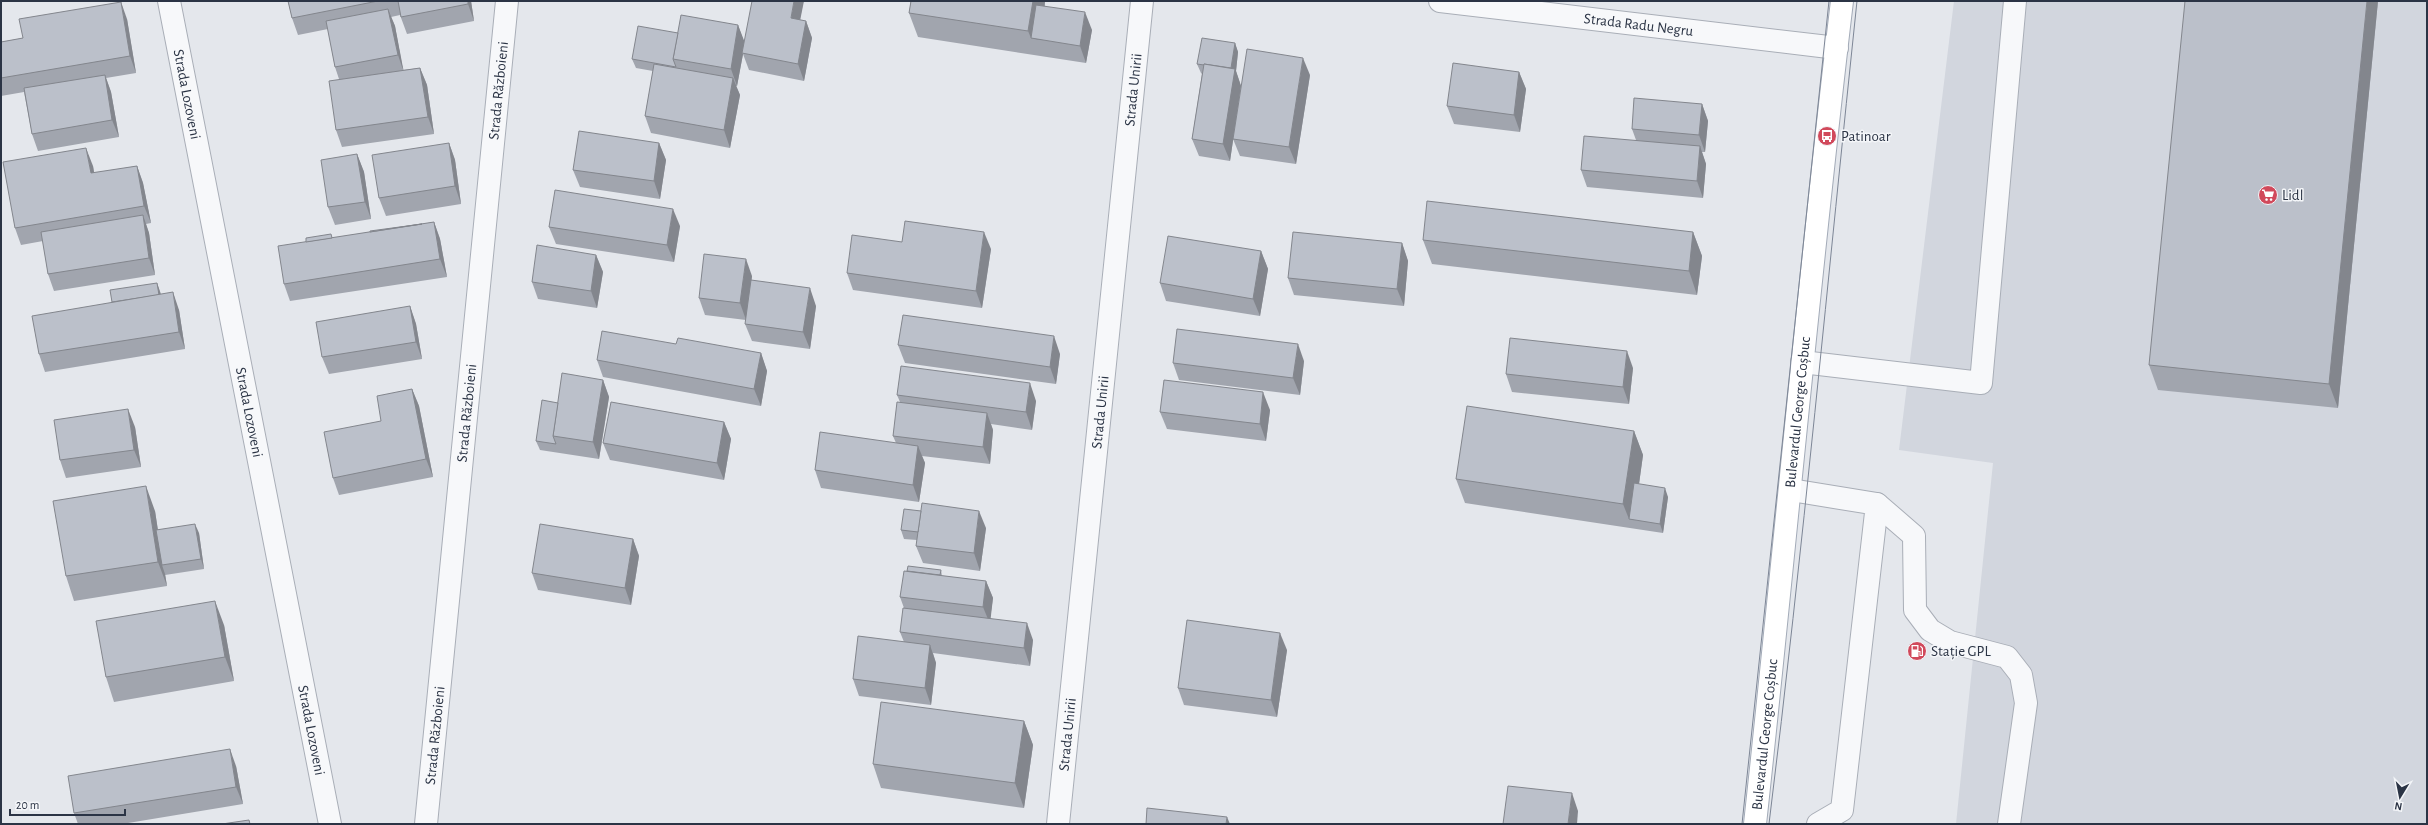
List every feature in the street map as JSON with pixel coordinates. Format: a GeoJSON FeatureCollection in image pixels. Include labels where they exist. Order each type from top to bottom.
{"type":"FeatureCollection","features":[{"type":"Feature","properties":{"kind":"main road","name":"Bulevardul George Coșbuc"},"geometry":{"type":"LineString","coordinates":[[1755,824],[1791,490],[1802,362],[1842,1]]}},
{"type":"Feature","properties":{"kind":"street","name":"Strada Lozoveni"},"geometry":{"type":"LineString","coordinates":[[169,1],[330,824]]}},
{"type":"Feature","properties":{"kind":"street","name":"Strada Războieni"},"geometry":{"type":"LineString","coordinates":[[426,824],[507,1]]}},
{"type":"Feature","properties":{"kind":"street","name":"Strada Unirii"},"geometry":{"type":"LineString","coordinates":[[1058,824],[1142,1]]}},
{"type":"Feature","properties":{"kind":"street","name":"Strada Radu Negru"},"geometry":{"type":"LineString","coordinates":[[1440,1],[1837,48]]}},
{"type":"Feature","properties":{"kind":"street"},"geometry":{"type":"LineString","coordinates":[[1802,362],[1981,383],[2015,1]]}},
{"type":"Feature","properties":{"kind":"street"},"geometry":{"type":"LineString","coordinates":[[1791,490],[1877,504],[1914,536],[1915,610],[1930,630],[1950,642],[2008,657],[2021,675],[2026,703],[2009,824]]}},
{"type":"Feature","properties":{"kind":"street"},"geometry":{"type":"LineString","coordinates":[[1818,824],[1842,810],[1877,504]]}},
{"type":"Feature","properties":{"kind":"shaded area"},"geometry":{"type":"Polygon","coordinates":[[[1954,1],[2427,1],[2427,824],[1956,824],[1993,463],[1899,450],[1954,1]]]}},
{"type":"Feature","properties":{"kind":"building"},"geometry":{"type":"Polygon","coordinates":[[[288,1],[378,1],[292,18],[288,1]]]}},
{"type":"Feature","properties":{"kind":"building"},"geometry":{"type":"Polygon","coordinates":[[[398,1],[468,1],[468,4],[401,17],[398,1]]]}},
{"type":"Feature","properties":{"kind":"building"},"geometry":{"type":"Polygon","coordinates":[[[752,1],[794,1],[791,18],[806,21],[798,64],[742,53],[752,1]]]}},
{"type":"Feature","properties":{"kind":"building"},"geometry":{"type":"Polygon","coordinates":[[[911,1],[1033,1],[1028,31],[909,13],[911,1]]]}},
{"type":"Feature","properties":{"kind":"building","name":"Lidl"},"geometry":{"type":"Polygon","coordinates":[[[2185,1],[2367,1],[2329,384],[2149,365],[2185,1]]]}},
{"type":"Feature","properties":{"kind":"building"},"geometry":{"type":"Polygon","coordinates":[[[121,2],[130,56],[1,78],[1,42],[23,38],[19,19],[121,2]]]}},
{"type":"Feature","properties":{"kind":"building"},"geometry":{"type":"Polygon","coordinates":[[[1036,5],[1085,12],[1080,46],[1031,38],[1036,5]]]}},
{"type":"Feature","properties":{"kind":"building"},"geometry":{"type":"Polygon","coordinates":[[[388,9],[398,55],[335,67],[326,21],[388,9]]]}},
{"type":"Feature","properties":{"kind":"building"},"geometry":{"type":"Polygon","coordinates":[[[681,15],[738,25],[731,69],[673,59],[681,15]]]}},
{"type":"Feature","properties":{"kind":"building"},"geometry":{"type":"Polygon","coordinates":[[[638,26],[678,33],[673,59],[676,67],[632,59],[638,26]]]}},
{"type":"Feature","properties":{"kind":"building"},"geometry":{"type":"Polygon","coordinates":[[[1202,38],[1235,43],[1231,68],[1197,64],[1202,38]]]}},
{"type":"Feature","properties":{"kind":"building"},"geometry":{"type":"Polygon","coordinates":[[[1247,49],[1303,58],[1289,147],[1233,139],[1247,49]]]}},
{"type":"Feature","properties":{"kind":"building"},"geometry":{"type":"Polygon","coordinates":[[[1453,63],[1519,72],[1514,115],[1447,106],[1453,63]]]}},
{"type":"Feature","properties":{"kind":"building"},"geometry":{"type":"Polygon","coordinates":[[[654,64],[733,78],[724,130],[645,116],[654,64]]]}},
{"type":"Feature","properties":{"kind":"building"},"geometry":{"type":"Polygon","coordinates":[[[1204,64],[1235,69],[1223,144],[1192,139],[1204,64]]]}},
{"type":"Feature","properties":{"kind":"building"},"geometry":{"type":"Polygon","coordinates":[[[420,68],[428,117],[336,130],[329,81],[420,68]]]}},
{"type":"Feature","properties":{"kind":"building"},"geometry":{"type":"Polygon","coordinates":[[[105,75],[112,120],[32,134],[24,88],[105,75]]]}},
{"type":"Feature","properties":{"kind":"building"},"geometry":{"type":"Polygon","coordinates":[[[1634,98],[1702,104],[1699,135],[1632,129],[1634,98]]]}},
{"type":"Feature","properties":{"kind":"building"},"geometry":{"type":"Polygon","coordinates":[[[579,131],[659,143],[654,181],[573,170],[579,131]]]}},
{"type":"Feature","properties":{"kind":"building"},"geometry":{"type":"Polygon","coordinates":[[[1584,136],[1700,146],[1697,181],[1581,170],[1584,136]]]}},
{"type":"Feature","properties":{"kind":"building"},"geometry":{"type":"Polygon","coordinates":[[[449,143],[455,186],[379,198],[372,155],[449,143]]]}},
{"type":"Feature","properties":{"kind":"building"},"geometry":{"type":"Polygon","coordinates":[[[86,148],[91,173],[137,166],[144,206],[15,228],[3,162],[86,148]]]}},
{"type":"Feature","properties":{"kind":"building"},"geometry":{"type":"Polygon","coordinates":[[[357,154],[365,202],[328,207],[321,160],[357,154]]]}},
{"type":"Feature","properties":{"kind":"building"},"geometry":{"type":"Polygon","coordinates":[[[555,190],[673,209],[667,245],[549,227],[555,190]]]}},
{"type":"Feature","properties":{"kind":"building"},"geometry":{"type":"Polygon","coordinates":[[[1427,201],[1693,232],[1689,271],[1423,240],[1427,201]]]}},
{"type":"Feature","properties":{"kind":"building"},"geometry":{"type":"Polygon","coordinates":[[[143,215],[149,258],[48,274],[41,232],[143,215]]]}},
{"type":"Feature","properties":{"kind":"building"},"geometry":{"type":"Polygon","coordinates":[[[905,221],[984,232],[976,291],[847,273],[852,235],[902,242],[905,221]]]}},
{"type":"Feature","properties":{"kind":"building"},"geometry":{"type":"Polygon","coordinates":[[[434,222],[440,259],[284,284],[278,246],[434,222]]]}},
{"type":"Feature","properties":{"kind":"building"},"geometry":{"type":"Polygon","coordinates":[[[422,224],[370,232],[370,231],[422,224]]]}},
{"type":"Feature","properties":{"kind":"building"},"geometry":{"type":"Polygon","coordinates":[[[1293,232],[1402,243],[1397,289],[1288,278],[1293,232]]]}},
{"type":"Feature","properties":{"kind":"building"},"geometry":{"type":"Polygon","coordinates":[[[331,234],[332,238],[306,242],[306,238],[331,234]]]}},
{"type":"Feature","properties":{"kind":"building"},"geometry":{"type":"Polygon","coordinates":[[[1168,236],[1261,251],[1253,299],[1160,283],[1168,236]]]}},
{"type":"Feature","properties":{"kind":"building"},"geometry":{"type":"Polygon","coordinates":[[[537,245],[596,255],[591,291],[532,282],[537,245]]]}},
{"type":"Feature","properties":{"kind":"building"},"geometry":{"type":"Polygon","coordinates":[[[704,254],[746,259],[740,303],[699,298],[704,254]]]}},
{"type":"Feature","properties":{"kind":"building"},"geometry":{"type":"Polygon","coordinates":[[[751,280],[810,288],[803,332],[745,324],[751,280]]]}},
{"type":"Feature","properties":{"kind":"building"},"geometry":{"type":"Polygon","coordinates":[[[157,283],[159,295],[112,302],[110,290],[157,283]]]}},
{"type":"Feature","properties":{"kind":"building"},"geometry":{"type":"Polygon","coordinates":[[[173,292],[179,332],[39,354],[32,316],[173,292]]]}},
{"type":"Feature","properties":{"kind":"building"},"geometry":{"type":"Polygon","coordinates":[[[410,306],[416,342],[322,357],[316,322],[410,306]]]}},
{"type":"Feature","properties":{"kind":"building"},"geometry":{"type":"Polygon","coordinates":[[[903,315],[1054,336],[1050,367],[898,345],[903,315]]]}},
{"type":"Feature","properties":{"kind":"building"},"geometry":{"type":"Polygon","coordinates":[[[1177,329],[1298,344],[1293,378],[1173,363],[1177,329]]]}},
{"type":"Feature","properties":{"kind":"building"},"geometry":{"type":"Polygon","coordinates":[[[602,331],[676,344],[678,338],[761,353],[754,389],[597,360],[602,331]]]}},
{"type":"Feature","properties":{"kind":"building"},"geometry":{"type":"Polygon","coordinates":[[[1510,338],[1627,351],[1623,387],[1506,374],[1510,338]]]}},
{"type":"Feature","properties":{"kind":"building"},"geometry":{"type":"Polygon","coordinates":[[[901,366],[1030,383],[1026,412],[897,395],[901,366]]]}},
{"type":"Feature","properties":{"kind":"building"},"geometry":{"type":"Polygon","coordinates":[[[562,373],[603,380],[593,442],[553,436],[562,373]]]}},
{"type":"Feature","properties":{"kind":"building"},"geometry":{"type":"Polygon","coordinates":[[[1164,380],[1263,392],[1260,424],[1160,412],[1164,380]]]}},
{"type":"Feature","properties":{"kind":"building"},"geometry":{"type":"Polygon","coordinates":[[[412,389],[426,459],[333,478],[324,432],[381,421],[377,396],[412,389]]]}},
{"type":"Feature","properties":{"kind":"building"},"geometry":{"type":"Polygon","coordinates":[[[542,400],[558,403],[553,436],[556,444],[536,441],[542,400]]]}},
{"type":"Feature","properties":{"kind":"building"},"geometry":{"type":"Polygon","coordinates":[[[611,402],[724,422],[717,463],[603,443],[611,402]]]}},
{"type":"Feature","properties":{"kind":"building"},"geometry":{"type":"Polygon","coordinates":[[[897,402],[987,413],[983,447],[893,436],[897,402]]]}},
{"type":"Feature","properties":{"kind":"building"},"geometry":{"type":"Polygon","coordinates":[[[1467,406],[1634,431],[1623,504],[1456,479],[1467,406]]]}},
{"type":"Feature","properties":{"kind":"building"},"geometry":{"type":"Polygon","coordinates":[[[128,409],[134,450],[60,460],[54,420],[128,409]]]}},
{"type":"Feature","properties":{"kind":"building"},"geometry":{"type":"Polygon","coordinates":[[[820,432],[918,446],[913,485],[815,470],[820,432]]]}},
{"type":"Feature","properties":{"kind":"building"},"geometry":{"type":"Polygon","coordinates":[[[1634,483],[1665,488],[1660,524],[1629,519],[1634,483]]]}},
{"type":"Feature","properties":{"kind":"building"},"geometry":{"type":"Polygon","coordinates":[[[146,486],[158,562],[66,576],[53,501],[146,486]]]}},
{"type":"Feature","properties":{"kind":"building"},"geometry":{"type":"Polygon","coordinates":[[[922,503],[979,511],[974,553],[916,546],[922,503]]]}},
{"type":"Feature","properties":{"kind":"building"},"geometry":{"type":"Polygon","coordinates":[[[904,509],[921,511],[918,532],[901,530],[904,509]]]}},
{"type":"Feature","properties":{"kind":"building"},"geometry":{"type":"Polygon","coordinates":[[[195,524],[201,559],[162,565],[156,530],[195,524]]]}},
{"type":"Feature","properties":{"kind":"building"},"geometry":{"type":"Polygon","coordinates":[[[540,524],[633,539],[625,588],[532,573],[540,524]]]}},
{"type":"Feature","properties":{"kind":"building"},"geometry":{"type":"Polygon","coordinates":[[[908,566],[941,570],[940,575],[907,571],[908,566]]]}},
{"type":"Feature","properties":{"kind":"building"},"geometry":{"type":"Polygon","coordinates":[[[904,571],[986,581],[983,607],[900,597],[904,571]]]}},
{"type":"Feature","properties":{"kind":"building"},"geometry":{"type":"Polygon","coordinates":[[[215,601],[225,657],[106,677],[96,621],[215,601]]]}},
{"type":"Feature","properties":{"kind":"building"},"geometry":{"type":"Polygon","coordinates":[[[903,608],[1027,623],[1024,648],[900,632],[903,608]]]}},
{"type":"Feature","properties":{"kind":"building"},"geometry":{"type":"Polygon","coordinates":[[[1187,620],[1280,633],[1271,700],[1178,688],[1187,620]]]}},
{"type":"Feature","properties":{"kind":"building"},"geometry":{"type":"Polygon","coordinates":[[[858,636],[930,645],[925,688],[853,679],[858,636]]]}},
{"type":"Feature","properties":{"kind":"building"},"geometry":{"type":"Polygon","coordinates":[[[881,702],[1024,721],[1015,783],[873,764],[881,702]]]}},
{"type":"Feature","properties":{"kind":"building"},"geometry":{"type":"Polygon","coordinates":[[[230,749],[236,787],[74,813],[68,776],[230,749]]]}},
{"type":"Feature","properties":{"kind":"building"},"geometry":{"type":"Polygon","coordinates":[[[1508,786],[1572,793],[1568,824],[1503,824],[1508,786]]]}},
{"type":"Feature","properties":{"kind":"building"},"geometry":{"type":"Polygon","coordinates":[[[1147,808],[1227,817],[1226,824],[1146,824],[1147,808]]]}},
{"type":"Feature","properties":{"kind":"building"},"geometry":{"type":"Polygon","coordinates":[[[249,820],[250,824],[222,824],[249,820]]]}},
{"type":"Feature","properties":{"kind":"tram line"},"geometry":{"type":"LineString","coordinates":[[1742,824],[1829,1]]}},
{"type":"Feature","properties":{"kind":"tram line"},"geometry":{"type":"LineString","coordinates":[[1769,824],[1804,515],[1857,1]]}},
{"type":"Feature","properties":{"kind":"place","name":"Patinoar"},"geometry":{"type":"Point","coordinates":[1827,136]}},
{"type":"Feature","properties":{"kind":"place","name":"Lidl"},"geometry":{"type":"Point","coordinates":[2268,195]}},
{"type":"Feature","properties":{"kind":"place","name":"Stație GPL"},"geometry":{"type":"Point","coordinates":[1917,651]}}]}
